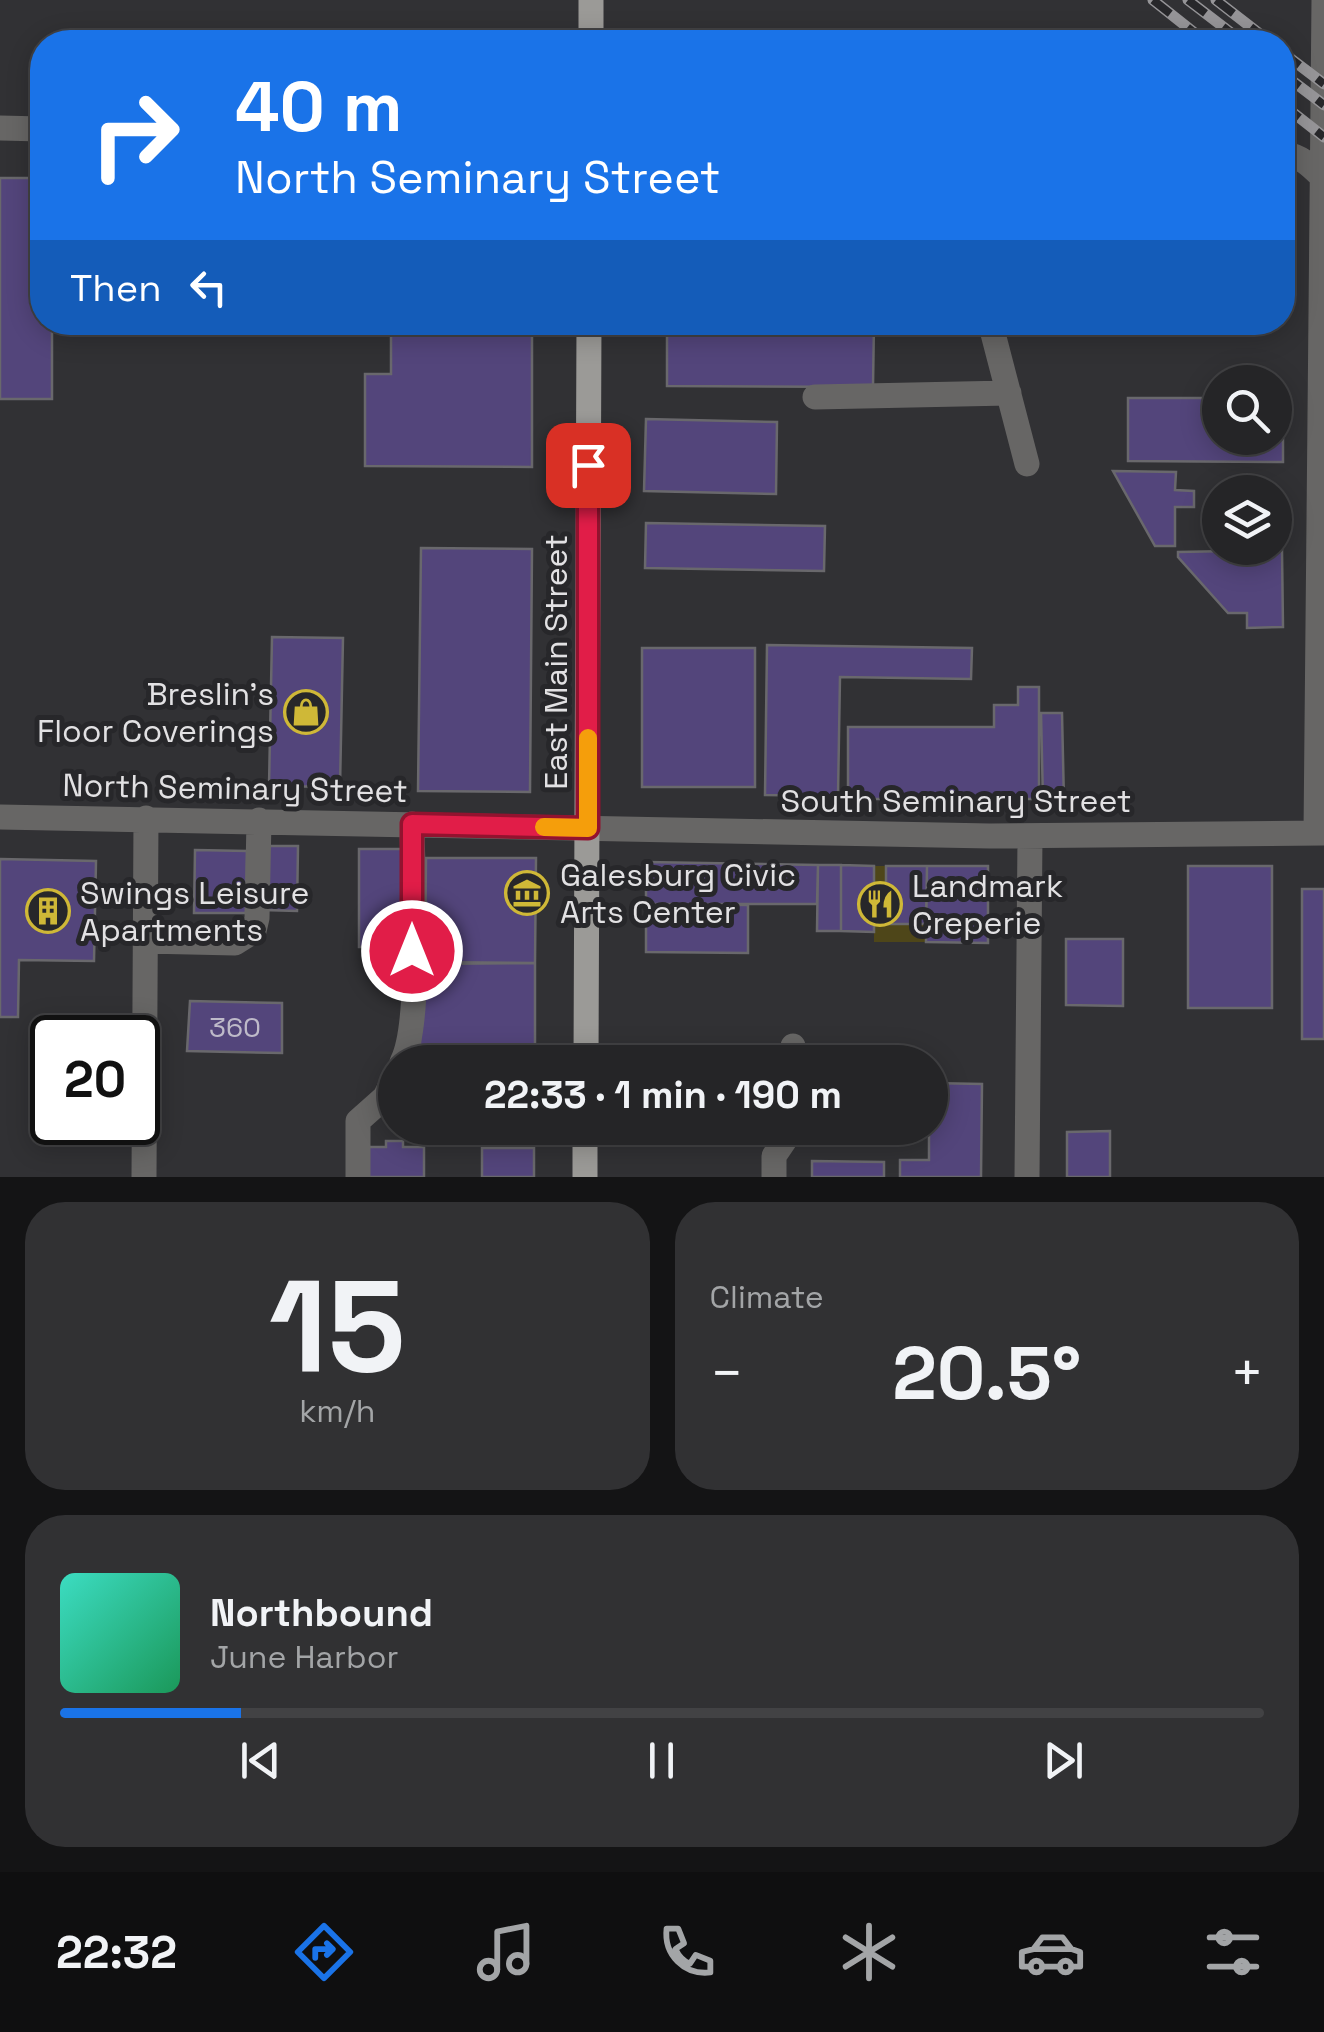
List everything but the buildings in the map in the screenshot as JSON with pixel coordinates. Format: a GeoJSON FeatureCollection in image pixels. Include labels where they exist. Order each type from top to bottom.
{"type":"FeatureCollection","features":[{"type":"Feature","properties":{"kind":"main road"},"geometry":{"type":"LineString","coordinates":[[591,30],[592,0]]}},
{"type":"Feature","properties":{"kind":"main road","name":"East Main Street"},"geometry":{"type":"LineString","coordinates":[[586,1045],[589,335]]}},
{"type":"Feature","properties":{"kind":"main road"},"geometry":{"type":"LineString","coordinates":[[585,1145],[585,1177]]}},
{"type":"Feature","properties":{"kind":"street"},"geometry":{"type":"LineString","coordinates":[[1320,833],[1324,0]]}},
{"type":"Feature","properties":{"kind":"street"},"geometry":{"type":"LineString","coordinates":[[0,128],[30,129]]}},
{"type":"Feature","properties":{"kind":"street"},"geometry":{"type":"LineString","coordinates":[[1295,158],[1308,162],[1322,178]]}},
{"type":"Feature","properties":{"kind":"street"},"geometry":{"type":"LineString","coordinates":[[993,335],[1028,464]]}},
{"type":"Feature","properties":{"kind":"street"},"geometry":{"type":"LineString","coordinates":[[815,397],[1008,393]]}},
{"type":"Feature","properties":{"kind":"street","name":"North Seminary Street"},"geometry":{"type":"LineString","coordinates":[[0,816],[588,828]]}},
{"type":"Feature","properties":{"kind":"street"},"geometry":{"type":"LineString","coordinates":[[144,1177],[146,818]]}},
{"type":"Feature","properties":{"kind":"street"},"geometry":{"type":"LineString","coordinates":[[145,941],[235,943],[254,930],[259,820]]}},
{"type":"Feature","properties":{"kind":"street"},"geometry":{"type":"LineString","coordinates":[[410,1045],[412,824]]}},
{"type":"Feature","properties":{"kind":"street","name":"South Seminary Street"},"geometry":{"type":"LineString","coordinates":[[588,828],[1030,836],[1320,833]]}},
{"type":"Feature","properties":{"kind":"street"},"geometry":{"type":"LineString","coordinates":[[1027,1177],[1030,836]]}},
{"type":"Feature","properties":{"kind":"street"},"geometry":{"type":"LineString","coordinates":[[358,1177],[358,1122],[378,1103]]}},
{"type":"Feature","properties":{"kind":"street"},"geometry":{"type":"LineString","coordinates":[[774,1177],[774,1156],[781,1145]]}},
{"type":"Feature","properties":{"kind":"shaded area"},"geometry":{"type":"Polygon","coordinates":[[[874,866],[886,866],[886,923],[926,924],[926,942],[874,942],[874,866]]]}},
{"type":"Feature","properties":{"kind":"railway"},"geometry":{"type":"LineString","coordinates":[[1153,0],[1191,30]]}},
{"type":"Feature","properties":{"kind":"railway"},"geometry":{"type":"LineString","coordinates":[[1188,0],[1227,30]]}},
{"type":"Feature","properties":{"kind":"railway"},"geometry":{"type":"LineString","coordinates":[[1216,0],[1255,30]]}},
{"type":"Feature","properties":{"kind":"railway"},"geometry":{"type":"LineString","coordinates":[[1295,62],[1324,84]]}},
{"type":"Feature","properties":{"kind":"railway"},"geometry":{"type":"LineString","coordinates":[[1295,83],[1324,105]]}},
{"type":"Feature","properties":{"kind":"railway"},"geometry":{"type":"LineString","coordinates":[[1295,114],[1324,137]]}},
{"type":"Feature","properties":{"kind":"slow traffic"},"geometry":{"type":"LineString","coordinates":[[544,827],[588,828],[588,738]]}},
{"type":"Feature","properties":{"kind":"place","name":"Breslin's Floor Coverings"},"geometry":{"type":"Point","coordinates":[306,712]}},
{"type":"Feature","properties":{"kind":"place","name":"Galesburg Civic Arts Center"},"geometry":{"type":"Point","coordinates":[527,893]}},
{"type":"Feature","properties":{"kind":"place","name":"Landmark Creperie"},"geometry":{"type":"Point","coordinates":[880,904]}},
{"type":"Feature","properties":{"kind":"place","name":"Swings Leisure Apartments"},"geometry":{"type":"Point","coordinates":[48,911]}},
{"type":"Feature","properties":{"kind":"route"},"geometry":{"type":"LineString","coordinates":[[412,951],[412,824],[588,828],[588,465]]}}]}
